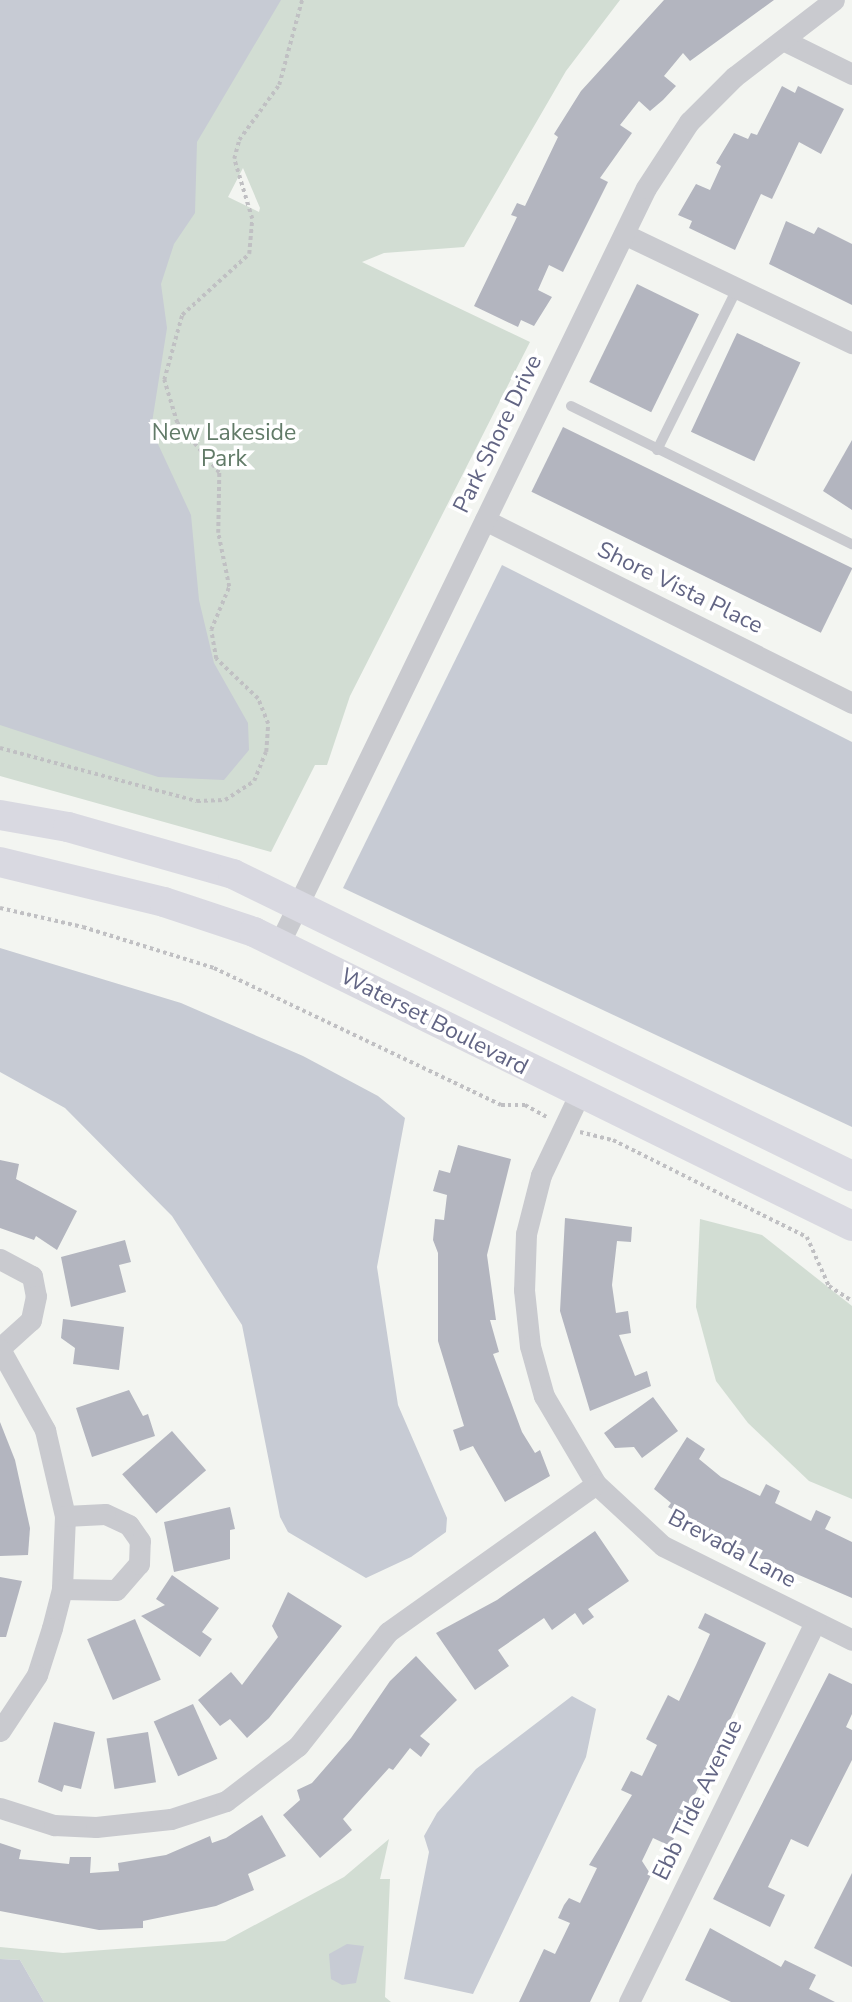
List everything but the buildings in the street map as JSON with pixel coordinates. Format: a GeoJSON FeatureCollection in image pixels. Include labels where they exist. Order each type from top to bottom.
{"type":"FeatureCollection","features":[{"type":"Feature","properties":{"kind":"street","name":"Park Shore Drive"},"geometry":{"type":"LineString","coordinates":[[279,944],[624,234],[690,122],[734,77],[785,41],[834,0]]}},
{"type":"Feature","properties":{"kind":"street"},"geometry":{"type":"LineString","coordinates":[[785,41],[852,74]]}},
{"type":"Feature","properties":{"kind":"street"},"geometry":{"type":"LineString","coordinates":[[624,234],[852,343]]}},
{"type":"Feature","properties":{"kind":"street","name":"Shore Vista Place"},"geometry":{"type":"LineString","coordinates":[[485,520],[852,702]]}},
{"type":"Feature","properties":{"kind":"street","name":"Waterset Boulevard"},"geometry":{"type":"LineString","coordinates":[[0,815],[68,827],[233,874],[298,902],[852,1176]]}},
{"type":"Feature","properties":{"kind":"street","name":"Waterset Boulevard"},"geometry":{"type":"LineString","coordinates":[[0,862],[164,902],[279,944],[579,1095],[852,1226]]}},
{"type":"Feature","properties":{"kind":"street","name":"Brevada Lane"},"geometry":{"type":"LineString","coordinates":[[579,1095],[562,1125],[526,1234],[524,1290],[530,1346],[544,1396],[596,1483],[663,1546],[852,1640]]}},
{"type":"Feature","properties":{"kind":"street"},"geometry":{"type":"LineString","coordinates":[[0,1259],[32,1276],[36,1296],[31,1320],[0,1348],[45,1430],[65,1516],[62,1589],[37,1675],[0,1731]]}},
{"type":"Feature","properties":{"kind":"street"},"geometry":{"type":"LineString","coordinates":[[0,1808],[54,1825],[96,1827],[171,1819],[226,1801],[298,1746],[388,1632],[596,1483]]}},
{"type":"Feature","properties":{"kind":"street"},"geometry":{"type":"LineString","coordinates":[[62,1589],[116,1590],[139,1564],[141,1541],[130,1525],[106,1514],[65,1516]]}},
{"type":"Feature","properties":{"kind":"street","name":"Ebb Tide Avenue"},"geometry":{"type":"LineString","coordinates":[[637,1999],[815,1622]]}},
{"type":"Feature","properties":{"kind":"lane"},"geometry":{"type":"LineString","coordinates":[[657,450],[737,289]]}},
{"type":"Feature","properties":{"kind":"lane"},"geometry":{"type":"LineString","coordinates":[[571,405],[657,450],[852,544]]}},
{"type":"Feature","properties":{"kind":"path"},"geometry":{"type":"LineString","coordinates":[[0,748],[197,801],[225,800],[254,780],[266,752],[268,724],[258,699],[216,659],[211,630],[229,587],[218,533],[219,473],[177,423],[164,380],[182,314],[250,254],[252,219],[234,159],[239,140],[279,85],[302,0]]}},
{"type":"Feature","properties":{"kind":"path"},"geometry":{"type":"LineString","coordinates":[[0,908],[82,927],[214,968],[501,1105],[525,1105],[562,1125],[612,1140],[807,1237],[829,1286],[852,1301]]}},
{"type":"Feature","properties":{"kind":"green space","name":"New Lakeside Park"},"geometry":{"type":"Polygon","coordinates":[[[0,0],[620,0],[566,71],[464,247],[384,253],[362,262],[530,342],[350,696],[327,765],[315,765],[271,852],[0,776],[0,0]],[[243,168],[228,197],[259,212],[260,208],[243,168]]]}},
{"type":"Feature","properties":{"kind":"green space"},"geometry":{"type":"Polygon","coordinates":[[[700,1219],[762,1235],[852,1306],[852,1499],[809,1481],[748,1423],[716,1381],[696,1307],[700,1219]]]}},
{"type":"Feature","properties":{"kind":"green space"},"geometry":{"type":"Polygon","coordinates":[[[389,1839],[380,1879],[390,1879],[385,1997],[391,2002],[44,2002],[20,1960],[0,1959],[0,1947],[63,1953],[225,1941],[344,1877],[389,1839]]]}},
{"type":"Feature","properties":{"kind":"shaded area"},"geometry":{"type":"Polygon","coordinates":[[[0,0],[281,0],[197,142],[195,213],[174,244],[161,284],[167,328],[151,429],[191,515],[199,600],[214,663],[248,723],[249,750],[224,780],[158,777],[0,725],[0,0]]]}},
{"type":"Feature","properties":{"kind":"shaded area"},"geometry":{"type":"Polygon","coordinates":[[[502,565],[852,742],[852,1127],[343,888],[502,565]]]}},
{"type":"Feature","properties":{"kind":"shaded area"},"geometry":{"type":"Polygon","coordinates":[[[0,948],[181,1003],[303,1056],[378,1096],[405,1118],[377,1267],[398,1405],[447,1518],[446,1532],[411,1557],[366,1578],[288,1532],[280,1517],[242,1325],[172,1216],[65,1108],[0,1072],[0,948]]]}},
{"type":"Feature","properties":{"kind":"shaded area"},"geometry":{"type":"Polygon","coordinates":[[[572,1696],[596,1709],[586,1757],[473,1994],[404,1979],[429,1852],[424,1836],[437,1813],[476,1769],[572,1696]]]}},
{"type":"Feature","properties":{"kind":"shaded area"},"geometry":{"type":"Polygon","coordinates":[[[347,1944],[364,1946],[356,1983],[342,1985],[331,1979],[329,1954],[347,1944]]]}},
{"type":"Feature","properties":{"kind":"shaded area"},"geometry":{"type":"Polygon","coordinates":[[[0,1959],[20,1960],[44,2002],[0,2002],[0,1959]]]}}]}
